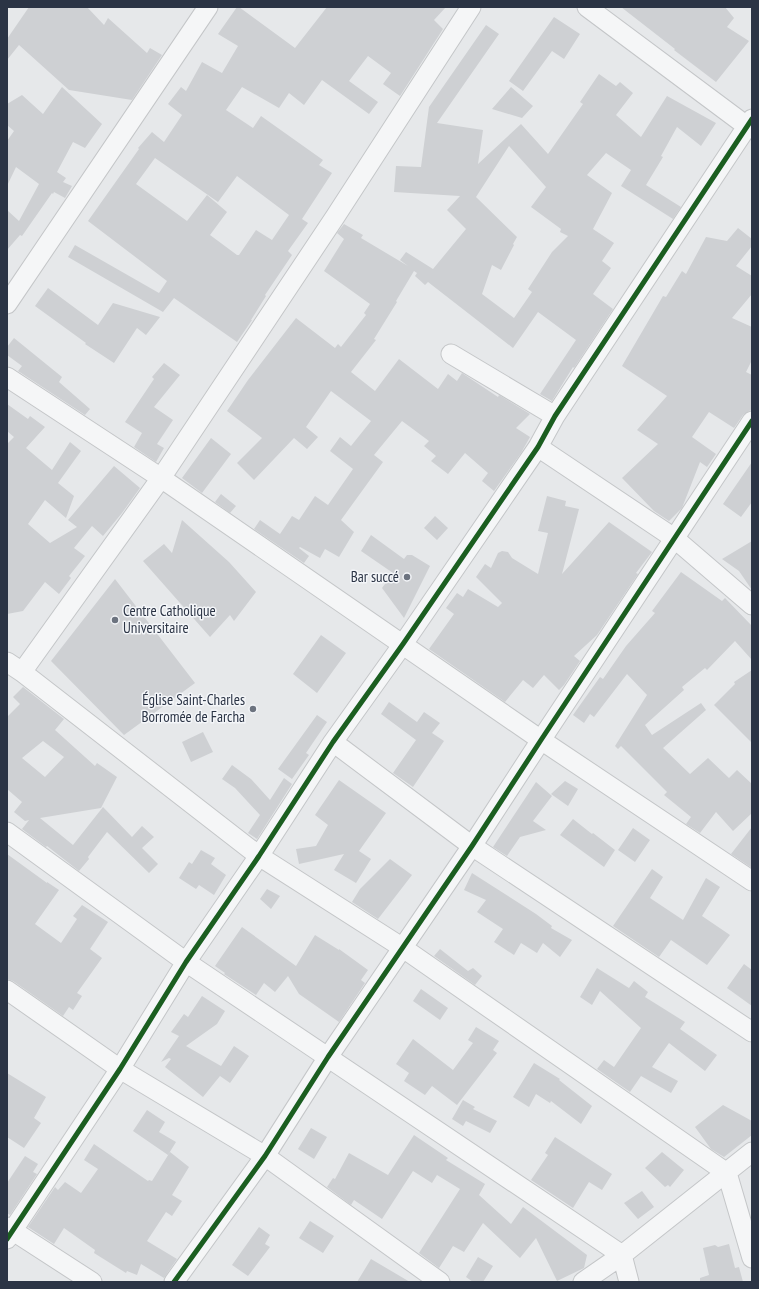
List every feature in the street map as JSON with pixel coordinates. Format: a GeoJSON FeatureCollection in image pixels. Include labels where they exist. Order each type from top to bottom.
{"type":"FeatureCollection","features":[{"type":"Feature","properties":{"kind":"street"},"geometry":{"type":"LineString","coordinates":[[7,304],[208,7]]}},
{"type":"Feature","properties":{"kind":"street"},"geometry":{"type":"LineString","coordinates":[[471,7],[335,217],[161,478],[14,667],[259,856],[402,948],[727,1173],[752,1258]]}},
{"type":"Feature","properties":{"kind":"street"},"geometry":{"type":"LineString","coordinates":[[92,1282],[9,1232],[120,1069],[186,962],[259,856],[333,742],[403,644],[538,447],[555,416],[750,123],[586,7]]}},
{"type":"Feature","properties":{"kind":"street"},"geometry":{"type":"LineString","coordinates":[[451,354],[555,416]]}},
{"type":"Feature","properties":{"kind":"street"},"geometry":{"type":"LineString","coordinates":[[7,377],[161,478],[541,740],[752,881]]}},
{"type":"Feature","properties":{"kind":"street"},"geometry":{"type":"LineString","coordinates":[[174,1282],[264,1156],[328,1057],[472,846],[752,421]]}},
{"type":"Feature","properties":{"kind":"street"},"geometry":{"type":"LineString","coordinates":[[538,447],[674,538],[752,605]]}},
{"type":"Feature","properties":{"kind":"street"},"geometry":{"type":"LineString","coordinates":[[333,742],[472,846],[752,1032]]}},
{"type":"Feature","properties":{"kind":"street"},"geometry":{"type":"LineString","coordinates":[[7,832],[186,962],[622,1255],[629,1282]]}},
{"type":"Feature","properties":{"kind":"street"},"geometry":{"type":"LineString","coordinates":[[7,990],[120,1069],[264,1156],[440,1282]]}},
{"type":"Feature","properties":{"kind":"street"},"geometry":{"type":"LineString","coordinates":[[583,1282],[622,1255],[752,1152]]}},
{"type":"Feature","properties":{"kind":"building"},"geometry":{"type":"Polygon","coordinates":[[[29,7],[87,7],[104,25],[108,18],[147,53],[150,48],[162,55],[132,100],[69,90],[19,45],[7,60],[7,39],[29,7]]]}},
{"type":"Feature","properties":{"kind":"building"},"geometry":{"type":"Polygon","coordinates":[[[237,7],[295,48],[327,7],[446,7],[434,20],[443,29],[400,96],[383,84],[391,73],[368,56],[349,81],[378,102],[369,114],[322,80],[304,105],[289,93],[279,108],[242,87],[226,110],[253,128],[261,116],[323,160],[319,165],[332,173],[302,219],[308,223],[288,251],[292,255],[265,295],[266,296],[252,320],[237,342],[174,298],[163,312],[68,257],[75,245],[159,293],[167,281],[88,221],[139,149],[138,148],[152,132],[164,142],[182,115],[168,104],[181,87],[186,91],[202,62],[222,73],[238,46],[218,34],[237,7]],[[155,158],[136,184],[187,221],[207,195],[227,212],[210,235],[237,255],[239,255],[256,230],[272,240],[289,215],[237,176],[218,202],[155,158]]]}},
{"type":"Feature","properties":{"kind":"building"},"geometry":{"type":"Polygon","coordinates":[[[621,7],[725,7],[734,18],[727,27],[749,41],[716,82],[621,7]]]}},
{"type":"Feature","properties":{"kind":"building"},"geometry":{"type":"Polygon","coordinates":[[[554,17],[580,34],[564,59],[552,51],[523,91],[509,81],[554,17]]]}},
{"type":"Feature","properties":{"kind":"building"},"geometry":{"type":"Polygon","coordinates":[[[486,25],[499,34],[437,123],[483,130],[478,164],[521,124],[548,154],[583,104],[580,102],[599,74],[616,86],[620,82],[633,93],[616,115],[641,137],[667,96],[716,123],[701,146],[677,127],[661,156],[663,157],[646,185],[681,207],[673,219],[621,186],[631,170],[606,153],[587,175],[612,193],[593,229],[614,243],[602,261],[611,268],[593,294],[613,309],[574,368],[573,367],[552,401],[540,394],[576,340],[538,312],[513,348],[428,282],[425,285],[415,276],[417,273],[414,271],[374,339],[376,340],[351,372],[375,391],[399,359],[438,389],[448,374],[457,381],[462,373],[498,397],[499,395],[530,414],[516,428],[530,437],[521,453],[494,491],[482,481],[488,473],[465,453],[448,474],[431,461],[436,456],[424,446],[429,441],[402,421],[374,455],[383,462],[341,520],[354,532],[339,557],[325,549],[320,558],[300,547],[299,548],[309,556],[304,563],[254,529],[260,520],[280,534],[292,516],[299,520],[315,496],[328,505],[353,469],[330,451],[340,437],[351,446],[371,421],[331,391],[306,427],[318,437],[307,449],[294,438],[254,480],[237,463],[262,438],[227,411],[248,380],[296,318],[335,348],[338,344],[341,347],[366,315],[364,313],[370,304],[324,271],[344,239],[337,233],[344,224],[363,235],[361,238],[408,266],[400,260],[406,252],[433,269],[466,229],[447,210],[460,196],[394,192],[396,166],[421,167],[429,107],[486,25]],[[509,146],[476,197],[517,237],[501,270],[492,265],[482,294],[514,318],[532,292],[528,289],[552,252],[568,236],[560,232],[561,229],[531,207],[546,187],[509,146]]]}},
{"type":"Feature","properties":{"kind":"building"},"geometry":{"type":"Polygon","coordinates":[[[62,87],[102,124],[85,148],[73,142],[57,172],[66,178],[63,182],[72,186],[65,198],[54,192],[53,194],[52,193],[22,236],[20,235],[7,250],[7,210],[19,221],[39,184],[16,167],[7,186],[7,141],[14,131],[7,125],[7,104],[22,95],[43,114],[62,87]]]}},
{"type":"Feature","properties":{"kind":"building"},"geometry":{"type":"Polygon","coordinates":[[[511,87],[533,106],[522,118],[492,109],[511,87]]]}},
{"type":"Feature","properties":{"kind":"building"},"geometry":{"type":"Polygon","coordinates":[[[738,228],[752,239],[752,246],[736,266],[752,276],[752,294],[732,318],[752,327],[752,360],[746,372],[752,375],[752,409],[743,415],[734,428],[709,412],[692,437],[716,454],[707,467],[700,462],[682,508],[669,521],[654,511],[622,478],[658,444],[637,430],[667,396],[622,366],[663,296],[666,297],[682,271],[686,274],[706,237],[727,241],[738,228]]]}},
{"type":"Feature","properties":{"kind":"building"},"geometry":{"type":"Polygon","coordinates":[[[48,288],[98,325],[113,303],[160,317],[146,335],[137,328],[114,363],[85,344],[86,343],[35,306],[48,288]]]}},
{"type":"Feature","properties":{"kind":"building"},"geometry":{"type":"Polygon","coordinates":[[[14,338],[62,377],[59,382],[90,409],[85,415],[18,371],[22,366],[7,355],[7,347],[14,338]]]}},
{"type":"Feature","properties":{"kind":"building"},"geometry":{"type":"Polygon","coordinates":[[[164,363],[180,375],[154,407],[173,420],[157,444],[164,448],[156,462],[134,447],[142,433],[125,422],[154,379],[152,377],[164,363]]]}},
{"type":"Feature","properties":{"kind":"building"},"geometry":{"type":"Polygon","coordinates":[[[7,404],[28,419],[30,416],[45,427],[26,448],[52,470],[70,442],[81,451],[58,483],[74,496],[66,518],[45,500],[28,524],[50,543],[77,527],[68,520],[114,466],[140,488],[103,536],[92,526],[74,548],[85,556],[69,576],[71,578],[59,594],[45,582],[23,611],[7,614],[7,444],[14,437],[7,431],[7,404]]]}},
{"type":"Feature","properties":{"kind":"building"},"geometry":{"type":"Polygon","coordinates":[[[211,438],[231,454],[202,493],[182,478],[211,438]]]}},
{"type":"Feature","properties":{"kind":"building"},"geometry":{"type":"Polygon","coordinates":[[[752,462],[752,502],[741,517],[723,504],[752,462]]]}},
{"type":"Feature","properties":{"kind":"building"},"geometry":{"type":"Polygon","coordinates":[[[221,494],[236,506],[230,513],[215,502],[221,494]]]}},
{"type":"Feature","properties":{"kind":"building"},"geometry":{"type":"Polygon","coordinates":[[[547,496],[566,501],[565,506],[579,509],[562,574],[609,522],[652,552],[636,573],[638,574],[597,635],[574,656],[580,661],[564,685],[559,690],[544,675],[533,688],[523,680],[505,702],[429,649],[454,614],[446,608],[457,593],[463,597],[468,589],[498,607],[502,603],[476,577],[485,564],[491,568],[498,553],[502,551],[508,552],[512,558],[538,574],[548,533],[538,531],[547,496]]]}},
{"type":"Feature","properties":{"kind":"building"},"geometry":{"type":"Polygon","coordinates":[[[435,516],[448,528],[437,540],[424,528],[435,516]]]}},
{"type":"Feature","properties":{"kind":"building"},"geometry":{"type":"Polygon","coordinates":[[[182,520],[229,562],[256,592],[234,621],[230,615],[210,637],[143,561],[164,544],[172,553],[182,520]]]}},
{"type":"Feature","properties":{"kind":"building","name":"Bar succé"},"geometry":{"type":"Polygon","coordinates":[[[371,535],[404,559],[407,555],[412,555],[430,566],[404,618],[382,588],[393,573],[361,551],[371,535]]]}},
{"type":"Feature","properties":{"kind":"building"},"geometry":{"type":"Polygon","coordinates":[[[752,541],[752,590],[739,571],[722,559],[752,541]]]}},
{"type":"Feature","properties":{"kind":"building"},"geometry":{"type":"Polygon","coordinates":[[[681,572],[722,601],[725,598],[752,626],[752,660],[735,641],[707,670],[705,668],[682,687],[684,690],[645,725],[652,735],[701,703],[706,710],[663,748],[690,774],[708,758],[729,778],[737,770],[752,784],[752,813],[733,831],[716,812],[700,833],[686,824],[691,817],[664,795],[667,792],[621,746],[618,749],[615,746],[647,695],[627,674],[594,717],[590,714],[584,723],[573,715],[600,677],[603,679],[626,646],[655,613],[652,611],[681,572]]]}},
{"type":"Feature","properties":{"kind":"building","name":"Centre Catholique Universitaire"},"geometry":{"type":"Polygon","coordinates":[[[115,579],[195,683],[124,735],[51,661],[115,579]]]}},
{"type":"Feature","properties":{"kind":"building"},"geometry":{"type":"Polygon","coordinates":[[[321,635],[346,653],[317,693],[293,674],[321,635]]]}},
{"type":"Feature","properties":{"kind":"building"},"geometry":{"type":"Polygon","coordinates":[[[752,670],[752,743],[714,705],[735,684],[734,682],[752,670]]]}},
{"type":"Feature","properties":{"kind":"building"},"geometry":{"type":"Polygon","coordinates":[[[23,687],[64,719],[55,730],[95,766],[97,763],[117,777],[101,808],[40,818],[73,845],[103,807],[132,837],[142,826],[154,837],[142,848],[158,864],[149,873],[107,832],[79,871],[22,829],[29,820],[25,821],[14,812],[22,802],[7,789],[7,717],[20,704],[13,697],[23,687]],[[43,741],[22,758],[45,777],[64,757],[43,741]]]}},
{"type":"Feature","properties":{"kind":"building"},"geometry":{"type":"Polygon","coordinates":[[[389,702],[417,722],[424,712],[440,723],[432,733],[444,741],[413,787],[393,773],[416,740],[381,714],[389,702]]]}},
{"type":"Feature","properties":{"kind":"building"},"geometry":{"type":"Polygon","coordinates":[[[317,715],[327,722],[306,753],[309,755],[292,779],[278,769],[317,715]]]}},
{"type":"Feature","properties":{"kind":"building"},"geometry":{"type":"Polygon","coordinates":[[[203,732],[213,752],[191,762],[182,742],[203,732]]]}},
{"type":"Feature","properties":{"kind":"building"},"geometry":{"type":"Polygon","coordinates":[[[232,765],[251,779],[270,800],[284,778],[292,784],[257,839],[248,833],[260,815],[235,788],[222,779],[232,765]]]}},
{"type":"Feature","properties":{"kind":"building"},"geometry":{"type":"Polygon","coordinates":[[[339,780],[386,813],[359,851],[371,859],[356,883],[334,870],[344,854],[299,864],[296,849],[316,846],[328,825],[315,815],[339,780]]]}},
{"type":"Feature","properties":{"kind":"building"},"geometry":{"type":"Polygon","coordinates":[[[565,781],[578,789],[568,806],[551,794],[565,781]]]}},
{"type":"Feature","properties":{"kind":"building"},"geometry":{"type":"Polygon","coordinates":[[[536,782],[552,796],[533,821],[546,830],[520,837],[507,856],[493,847],[536,782]]]}},
{"type":"Feature","properties":{"kind":"building"},"geometry":{"type":"Polygon","coordinates":[[[573,819],[615,850],[604,867],[560,835],[573,819]]]}},
{"type":"Feature","properties":{"kind":"building"},"geometry":{"type":"Polygon","coordinates":[[[752,827],[752,868],[731,854],[752,827]]]}},
{"type":"Feature","properties":{"kind":"building"},"geometry":{"type":"Polygon","coordinates":[[[633,828],[650,840],[635,862],[618,850],[633,828]]]}},
{"type":"Feature","properties":{"kind":"building"},"geometry":{"type":"Polygon","coordinates":[[[201,850],[215,858],[211,864],[226,875],[214,895],[199,885],[196,889],[179,878],[189,862],[192,864],[201,850]]]}},
{"type":"Feature","properties":{"kind":"building"},"geometry":{"type":"Polygon","coordinates":[[[7,854],[59,890],[35,924],[61,943],[77,919],[73,916],[82,905],[108,922],[90,949],[102,958],[77,993],[82,996],[73,1010],[69,1007],[63,1016],[13,981],[7,979],[7,854]]]}},
{"type":"Feature","properties":{"kind":"building"},"geometry":{"type":"Polygon","coordinates":[[[390,859],[412,875],[378,919],[352,902],[360,889],[390,859]]]}},
{"type":"Feature","properties":{"kind":"building"},"geometry":{"type":"Polygon","coordinates":[[[652,869],[663,877],[650,898],[683,920],[706,878],[720,887],[702,916],[730,935],[707,965],[671,940],[659,957],[613,926],[652,869]]]}},
{"type":"Feature","properties":{"kind":"building"},"geometry":{"type":"Polygon","coordinates":[[[472,873],[536,914],[552,926],[551,928],[572,940],[560,957],[543,943],[537,953],[521,943],[514,955],[494,942],[503,929],[477,912],[486,900],[464,890],[472,873]]]}},
{"type":"Feature","properties":{"kind":"building"},"geometry":{"type":"Polygon","coordinates":[[[267,889],[280,896],[271,909],[260,899],[267,889]]]}},
{"type":"Feature","properties":{"kind":"building"},"geometry":{"type":"Polygon","coordinates":[[[242,927],[296,966],[315,935],[339,949],[368,970],[361,980],[365,983],[339,1022],[299,994],[288,976],[275,992],[264,983],[256,995],[224,974],[225,973],[215,966],[242,927]]]}},
{"type":"Feature","properties":{"kind":"building"},"geometry":{"type":"Polygon","coordinates":[[[440,949],[468,971],[473,968],[482,976],[475,985],[434,956],[440,949]]]}},
{"type":"Feature","properties":{"kind":"building"},"geometry":{"type":"Polygon","coordinates":[[[744,964],[752,970],[752,1006],[727,988],[744,964]]]}},
{"type":"Feature","properties":{"kind":"building"},"geometry":{"type":"Polygon","coordinates":[[[597,968],[629,988],[634,981],[648,992],[645,997],[685,1022],[680,1029],[717,1055],[705,1071],[669,1043],[652,1067],[678,1081],[671,1093],[641,1076],[630,1092],[597,1069],[604,1060],[614,1067],[641,1028],[600,991],[592,1005],[580,997],[597,968]]]}},
{"type":"Feature","properties":{"kind":"building"},"geometry":{"type":"Polygon","coordinates":[[[421,989],[448,1008],[440,1020],[413,1001],[421,989]]]}},
{"type":"Feature","properties":{"kind":"building"},"geometry":{"type":"Polygon","coordinates":[[[202,996],[225,1011],[217,1024],[186,1046],[221,1066],[234,1046],[249,1056],[230,1083],[220,1076],[203,1097],[165,1067],[171,1059],[169,1058],[161,1062],[179,1036],[171,1032],[184,1014],[188,1017],[202,996]]]}},
{"type":"Feature","properties":{"kind":"building"},"geometry":{"type":"Polygon","coordinates":[[[476,1027],[499,1041],[493,1050],[497,1053],[457,1105],[432,1086],[425,1095],[404,1081],[409,1073],[396,1064],[413,1039],[453,1070],[473,1043],[468,1040],[476,1027]]]}},
{"type":"Feature","properties":{"kind":"building"},"geometry":{"type":"Polygon","coordinates":[[[534,1063],[560,1079],[559,1080],[592,1106],[581,1124],[551,1101],[550,1103],[536,1094],[529,1107],[513,1097],[534,1063]]]}},
{"type":"Feature","properties":{"kind":"building"},"geometry":{"type":"Polygon","coordinates":[[[7,1073],[46,1097],[34,1118],[41,1123],[24,1148],[7,1137],[7,1073]]]}},
{"type":"Feature","properties":{"kind":"building"},"geometry":{"type":"Polygon","coordinates":[[[463,1100],[475,1107],[473,1109],[497,1121],[490,1133],[466,1121],[463,1126],[452,1119],[463,1100]]]}},
{"type":"Feature","properties":{"kind":"building"},"geometry":{"type":"Polygon","coordinates":[[[723,1105],[752,1121],[752,1135],[724,1157],[711,1149],[695,1127],[723,1105]]]}},
{"type":"Feature","properties":{"kind":"building"},"geometry":{"type":"Polygon","coordinates":[[[147,1110],[165,1122],[159,1132],[176,1142],[168,1155],[133,1131],[147,1110]]]}},
{"type":"Feature","properties":{"kind":"building"},"geometry":{"type":"Polygon","coordinates":[[[311,1128],[327,1137],[314,1159],[298,1149],[311,1128]]]}},
{"type":"Feature","properties":{"kind":"building"},"geometry":{"type":"Polygon","coordinates":[[[414,1135],[448,1158],[446,1160],[485,1184],[479,1195],[511,1224],[523,1207],[587,1255],[584,1268],[557,1281],[536,1238],[520,1258],[483,1223],[464,1252],[453,1246],[439,1268],[419,1253],[460,1189],[437,1175],[432,1183],[413,1171],[382,1219],[354,1200],[351,1205],[327,1187],[333,1178],[335,1179],[349,1153],[388,1175],[414,1135]]]}},
{"type":"Feature","properties":{"kind":"building"},"geometry":{"type":"Polygon","coordinates":[[[555,1137],[612,1174],[602,1190],[589,1182],[573,1208],[531,1180],[548,1155],[545,1153],[555,1137]]]}},
{"type":"Feature","properties":{"kind":"building"},"geometry":{"type":"Polygon","coordinates":[[[94,1144],[148,1181],[152,1181],[170,1152],[189,1167],[172,1195],[182,1201],[172,1216],[166,1212],[147,1241],[177,1259],[164,1278],[141,1264],[137,1275],[127,1271],[126,1273],[94,1253],[95,1250],[64,1228],[54,1244],[28,1227],[55,1187],[58,1190],[65,1182],[81,1193],[98,1169],[84,1160],[94,1144]]]}},
{"type":"Feature","properties":{"kind":"building"},"geometry":{"type":"Polygon","coordinates":[[[662,1152],[684,1170],[670,1187],[668,1185],[665,1187],[645,1168],[662,1152]]]}},
{"type":"Feature","properties":{"kind":"building"},"geometry":{"type":"Polygon","coordinates":[[[25,1156],[38,1164],[33,1172],[37,1174],[10,1215],[7,1213],[7,1183],[25,1156]]]}},
{"type":"Feature","properties":{"kind":"building"},"geometry":{"type":"Polygon","coordinates":[[[642,1191],[654,1207],[638,1219],[624,1203],[642,1191]]]}},
{"type":"Feature","properties":{"kind":"building"},"geometry":{"type":"Polygon","coordinates":[[[310,1221],[334,1236],[323,1253],[299,1238],[310,1221]]]}},
{"type":"Feature","properties":{"kind":"building"},"geometry":{"type":"Polygon","coordinates":[[[259,1227],[270,1235],[265,1244],[270,1247],[248,1276],[232,1265],[259,1227]]]}},
{"type":"Feature","properties":{"kind":"building"},"geometry":{"type":"Polygon","coordinates":[[[729,1244],[735,1268],[739,1267],[743,1282],[700,1282],[700,1278],[709,1275],[703,1248],[715,1245],[718,1247],[729,1244]]]}},
{"type":"Feature","properties":{"kind":"building"},"geometry":{"type":"Polygon","coordinates":[[[478,1257],[493,1266],[483,1282],[473,1282],[466,1277],[478,1257]]]}},
{"type":"Feature","properties":{"kind":"building"},"geometry":{"type":"Polygon","coordinates":[[[371,1259],[410,1282],[357,1282],[371,1259]]]}},
{"type":"Feature","properties":{"kind":"cycle path"},"geometry":{"type":"LineString","coordinates":[[7,1239],[120,1069],[186,962],[259,856],[333,742],[403,644],[538,447],[555,416],[752,119]]}},
{"type":"Feature","properties":{"kind":"cycle path"},"geometry":{"type":"LineString","coordinates":[[174,1282],[265,1156],[328,1057],[472,846],[752,421]]}},
{"type":"Feature","properties":{"kind":"place","name":"Bar succé"},"geometry":{"type":"Point","coordinates":[407,577]}},
{"type":"Feature","properties":{"kind":"place","name":"Centre Catholique Universitaire"},"geometry":{"type":"Point","coordinates":[115,620]}},
{"type":"Feature","properties":{"kind":"place","name":"Église Saint-Charles Borromée de Farcha"},"geometry":{"type":"Point","coordinates":[253,709]}}]}
